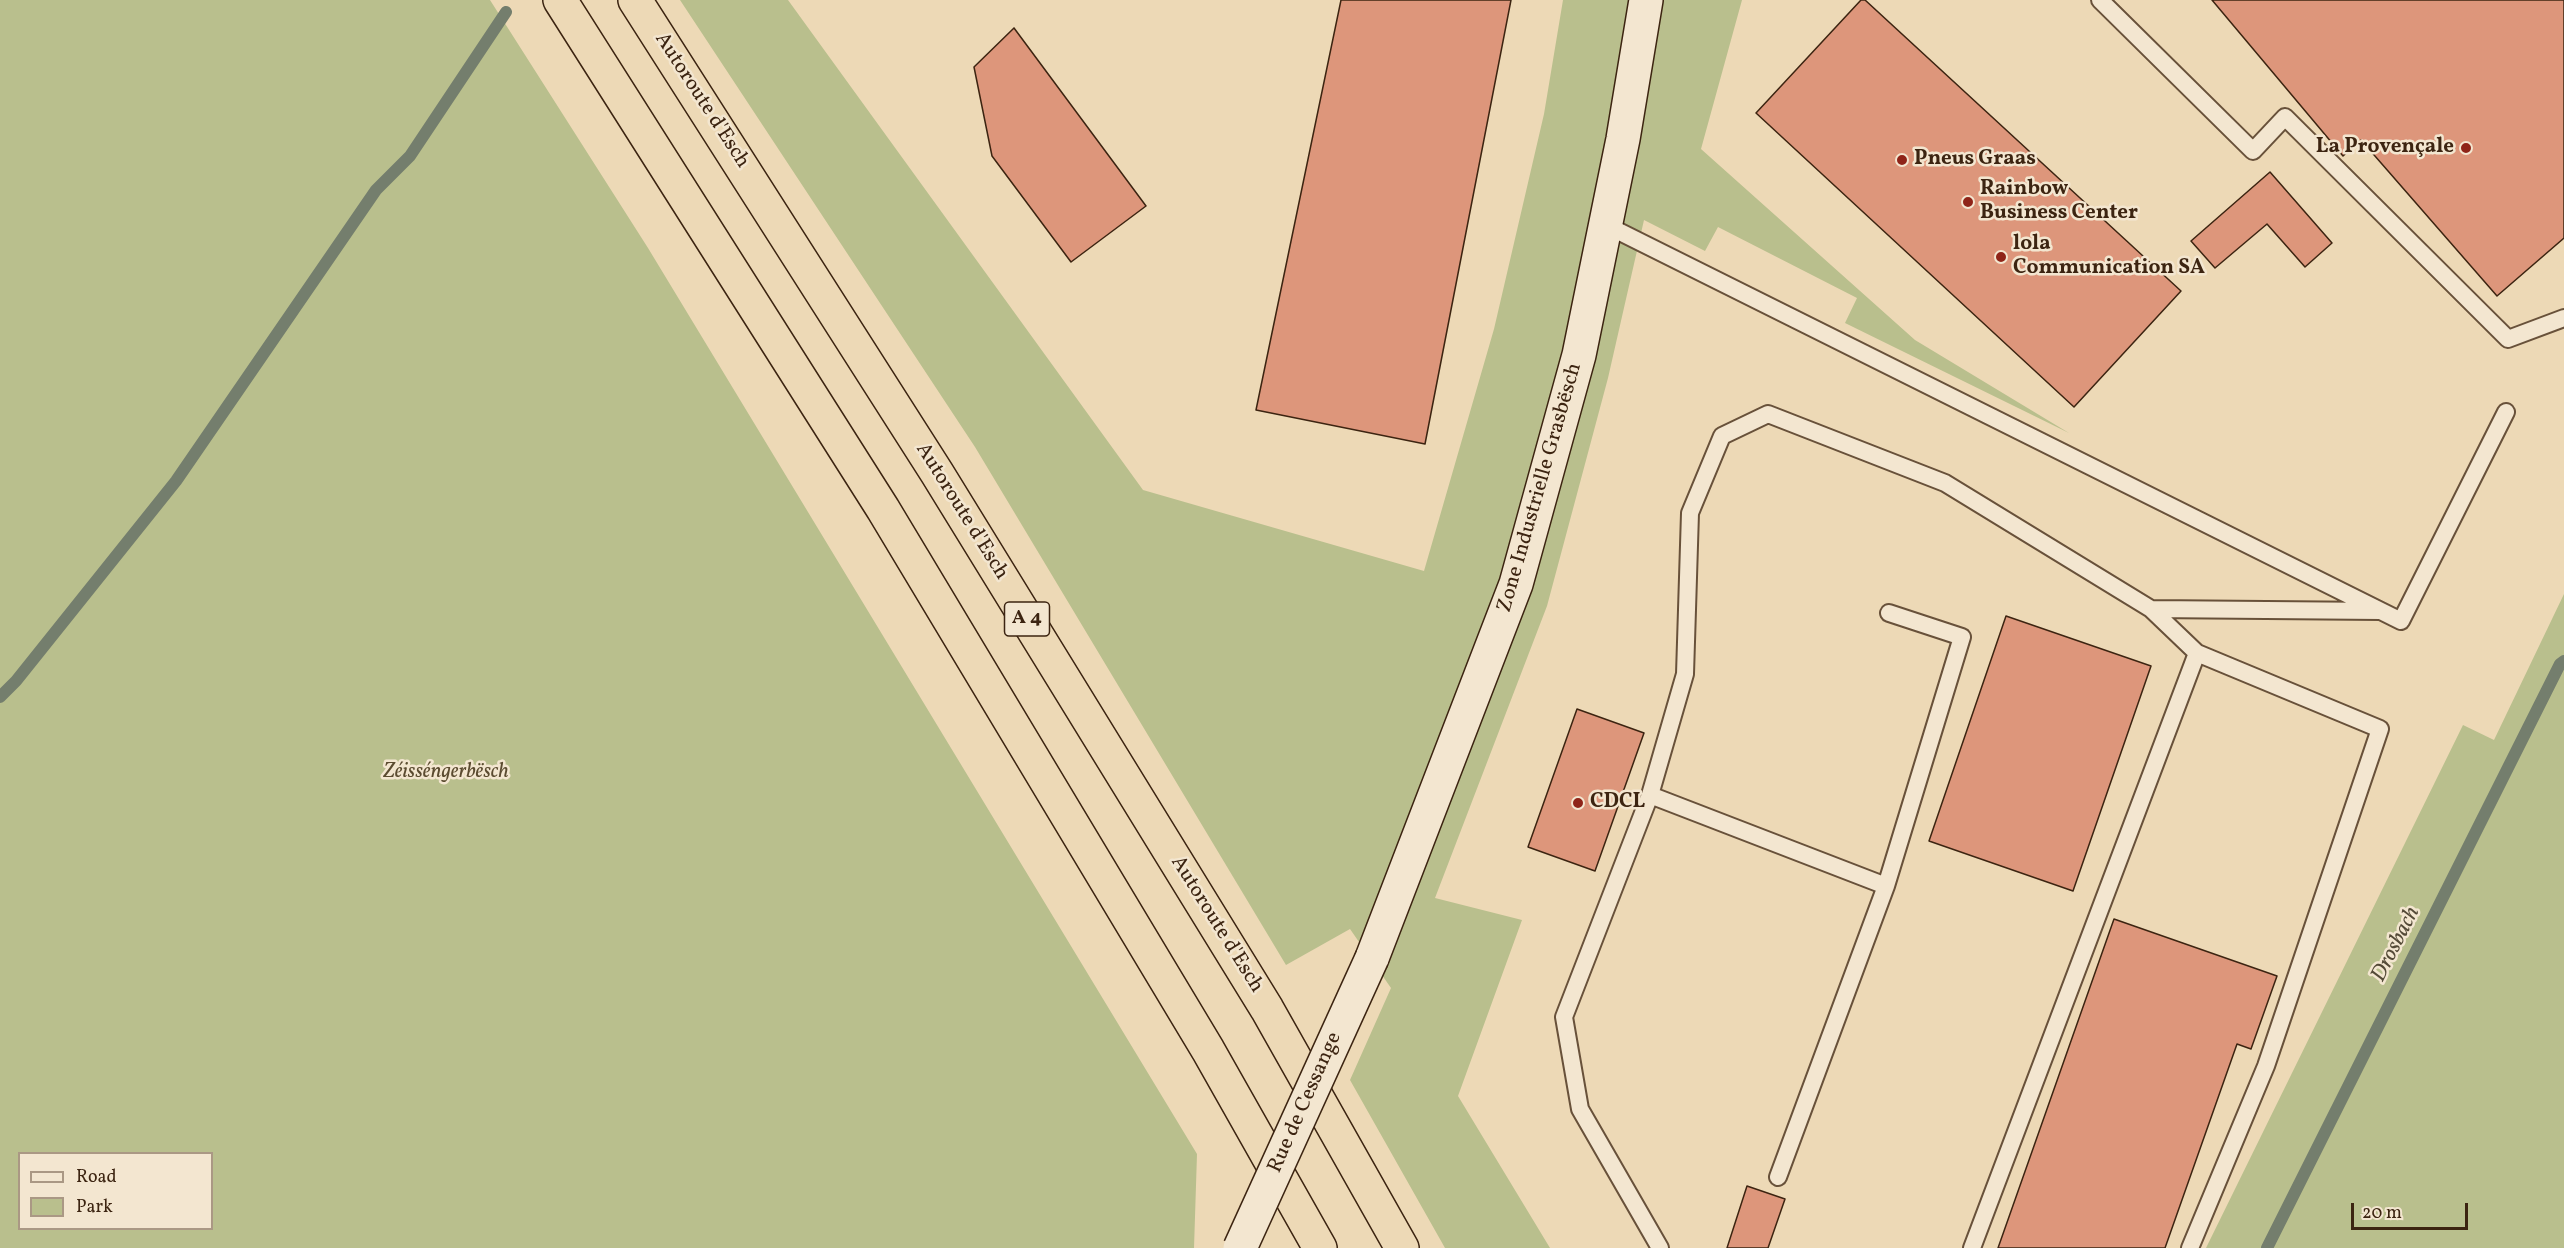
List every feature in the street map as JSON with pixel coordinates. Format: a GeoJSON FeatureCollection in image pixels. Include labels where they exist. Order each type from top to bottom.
{"type":"FeatureCollection","features":[{"type":"Feature","properties":{"kind":"highway"},"geometry":{"type":"LineString","coordinates":[[560,0],[883,509],[1208,1050],[1320,1248]]}},
{"type":"Feature","properties":{"kind":"highway","name":"Autoroute d'Esch"},"geometry":{"type":"LineString","coordinates":[[635,0],[937,473],[1261,998],[1402,1248]]}},
{"type":"Feature","properties":{"kind":"main road","name":"Zone Industrielle Grasbësch"},"geometry":{"type":"LineString","coordinates":[[1372,958],[1516,584],[1580,355],[1606,225],[1646,0]]}},
{"type":"Feature","properties":{"kind":"main road","name":"Rue de Cessange"},"geometry":{"type":"LineString","coordinates":[[1240,1248],[1372,958]]}},
{"type":"Feature","properties":{"kind":"lane"},"geometry":{"type":"LineString","coordinates":[[2100,0],[2253,151],[2285,117],[2508,339],[2564,318]]}},
{"type":"Feature","properties":{"kind":"lane"},"geometry":{"type":"LineString","coordinates":[[1606,225],[2401,621],[2506,412]]}},
{"type":"Feature","properties":{"kind":"lane"},"geometry":{"type":"LineString","coordinates":[[1660,1248],[1580,1109],[1564,1017],[1650,795],[1686,674],[1690,513],[1722,436],[1768,414],[1945,483],[2151,609],[2197,653],[2380,729],[2266,1066],[2190,1248]]}},
{"type":"Feature","properties":{"kind":"lane"},"geometry":{"type":"LineString","coordinates":[[2151,609],[2381,611]]}},
{"type":"Feature","properties":{"kind":"lane"},"geometry":{"type":"LineString","coordinates":[[1778,1177],[1886,886],[1962,637],[1889,613]]}},
{"type":"Feature","properties":{"kind":"lane"},"geometry":{"type":"LineString","coordinates":[[1972,1248],[2197,653]]}},
{"type":"Feature","properties":{"kind":"lane"},"geometry":{"type":"LineString","coordinates":[[1650,795],[1886,886]]}},
{"type":"Feature","properties":{"kind":"green space","name":"Zéisséngerbësch"},"geometry":{"type":"Polygon","coordinates":[[[0,0],[490,0],[648,248],[1197,1154],[1194,1248],[0,1248],[0,0]]]}},
{"type":"Feature","properties":{"kind":"green space"},"geometry":{"type":"Polygon","coordinates":[[[680,0],[788,0],[1143,490],[1424,571],[1494,329],[1544,114],[1563,0],[1742,0],[1701,149],[1915,340],[2069,433],[1845,323],[1857,298],[1718,227],[1705,251],[1644,220],[1608,378],[1547,606],[1435,898],[1522,920],[1458,1096],[1550,1248],[1445,1248],[1350,1080],[1391,988],[1350,929],[1286,965],[975,447],[680,0]]]}},
{"type":"Feature","properties":{"kind":"green space"},"geometry":{"type":"Polygon","coordinates":[[[2564,594],[2564,1248],[2206,1248],[2463,725],[2494,740],[2564,594]]]}},
{"type":"Feature","properties":{"kind":"building"},"geometry":{"type":"Polygon","coordinates":[[[1341,0],[1511,0],[1425,444],[1256,410],[1341,0]]]}},
{"type":"Feature","properties":{"kind":"building","name":"Rainbow Business Center"},"geometry":{"type":"Polygon","coordinates":[[[1861,0],[1865,0],[2181,291],[2074,407],[1756,113],[1861,0]]]}},
{"type":"Feature","properties":{"kind":"building","name":"La Provençale"},"geometry":{"type":"Polygon","coordinates":[[[2212,0],[2564,0],[2564,238],[2497,296],[2361,140],[2343,156],[2212,0]]]}},
{"type":"Feature","properties":{"kind":"building"},"geometry":{"type":"Polygon","coordinates":[[[1014,28],[1146,206],[1071,262],[992,156],[974,67],[1014,28]]]}},
{"type":"Feature","properties":{"kind":"building"},"geometry":{"type":"Polygon","coordinates":[[[2270,172],[2332,243],[2305,267],[2267,224],[2215,268],[2191,241],[2270,172]]]}},
{"type":"Feature","properties":{"kind":"building"},"geometry":{"type":"Polygon","coordinates":[[[2006,616],[2151,666],[2073,891],[1929,841],[2006,616]]]}},
{"type":"Feature","properties":{"kind":"building"},"geometry":{"type":"Polygon","coordinates":[[[1577,709],[1644,733],[1595,871],[1528,847],[1577,709]]]}},
{"type":"Feature","properties":{"kind":"building"},"geometry":{"type":"Polygon","coordinates":[[[2114,919],[2277,976],[2251,1049],[2237,1044],[2165,1248],[1998,1248],[2114,919]]]}},
{"type":"Feature","properties":{"kind":"building"},"geometry":{"type":"Polygon","coordinates":[[[1747,1186],[1785,1199],[1768,1248],[1727,1248],[1747,1186]]]}},
{"type":"Feature","properties":{"kind":"waterway"},"geometry":{"type":"LineString","coordinates":[[0,697],[16,681],[176,481],[376,190],[410,156],[506,12]]}},
{"type":"Feature","properties":{"kind":"waterway","name":"Drosbach"},"geometry":{"type":"LineString","coordinates":[[2267,1248],[2560,664],[2564,661]]}},
{"type":"Feature","properties":{"kind":"place","name":"La Provençale"},"geometry":{"type":"Point","coordinates":[2466,148]}},
{"type":"Feature","properties":{"kind":"place","name":"Pneus Graas"},"geometry":{"type":"Point","coordinates":[1902,160]}},
{"type":"Feature","properties":{"kind":"place","name":"Rainbow Business Center"},"geometry":{"type":"Point","coordinates":[1968,202]}},
{"type":"Feature","properties":{"kind":"place","name":"lola Communication SA"},"geometry":{"type":"Point","coordinates":[2001,257]}},
{"type":"Feature","properties":{"kind":"place","name":"CDCL"},"geometry":{"type":"Point","coordinates":[1578,803]}}]}
